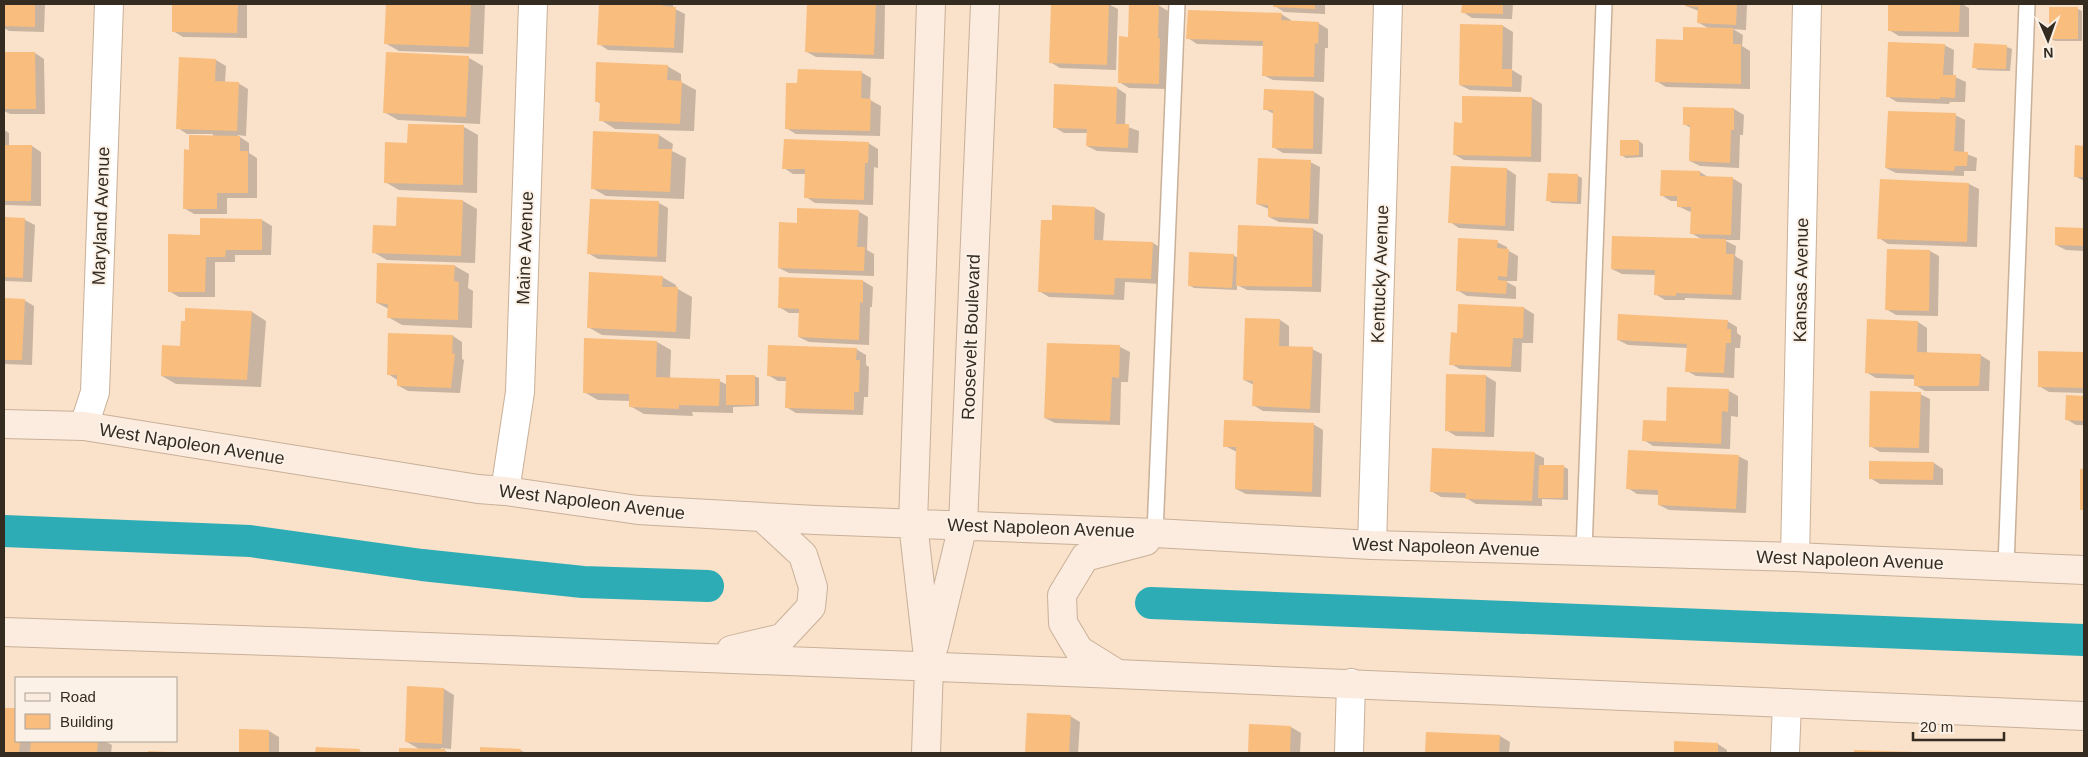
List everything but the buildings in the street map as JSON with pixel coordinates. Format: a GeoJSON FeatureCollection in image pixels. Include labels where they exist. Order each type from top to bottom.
{"type":"FeatureCollection","features":[{"type":"Feature","properties":{"kind":"main road","name":"Roosevelt Boulevard"},"geometry":{"type":"LineString","coordinates":[[926,753],[929,666],[913,523],[931,4]]}},
{"type":"Feature","properties":{"kind":"main road","name":"Roosevelt Boulevard"},"geometry":{"type":"LineString","coordinates":[[929,666],[963,525],[985,4]]}},
{"type":"Feature","properties":{"kind":"main road","name":"West Napoleon Avenue"},"geometry":{"type":"LineString","coordinates":[[4,424],[84,426],[478,490],[505,491],[638,510],[762,517],[1164,533],[1372,545],[1795,557],[2084,570]]}},
{"type":"Feature","properties":{"kind":"main road"},"geometry":{"type":"LineString","coordinates":[[698,658],[782,638],[810,606],[813,587],[803,555],[762,517]]}},
{"type":"Feature","properties":{"kind":"main road"},"geometry":{"type":"LineString","coordinates":[[1117,674],[1078,650],[1062,623],[1062,595],[1085,557],[1164,533]]}},
{"type":"Feature","properties":{"kind":"main road"},"geometry":{"type":"LineString","coordinates":[[4,632],[1351,683],[2084,716]]}},
{"type":"Feature","properties":{"kind":"street","name":"Maryland Avenue"},"geometry":{"type":"LineString","coordinates":[[84,426],[95,392],[109,4]]}},
{"type":"Feature","properties":{"kind":"street","name":"Maine Avenue"},"geometry":{"type":"LineString","coordinates":[[505,491],[520,392],[533,4]]}},
{"type":"Feature","properties":{"kind":"street","name":"Kentucky Avenue"},"geometry":{"type":"LineString","coordinates":[[1372,545],[1388,4]]}},
{"type":"Feature","properties":{"kind":"street","name":"Kansas Avenue"},"geometry":{"type":"LineString","coordinates":[[1795,557],[1807,4]]}},
{"type":"Feature","properties":{"kind":"street"},"geometry":{"type":"LineString","coordinates":[[1349,753],[1351,683]]}},
{"type":"Feature","properties":{"kind":"street"},"geometry":{"type":"LineString","coordinates":[[1785,753],[1787,703]]}},
{"type":"Feature","properties":{"kind":"lane"},"geometry":{"type":"LineString","coordinates":[[1164,533],[1177,4]]}},
{"type":"Feature","properties":{"kind":"lane"},"geometry":{"type":"LineString","coordinates":[[1584,551],[1604,4]]}},
{"type":"Feature","properties":{"kind":"lane"},"geometry":{"type":"LineString","coordinates":[[2006,566],[2027,4]]}},
{"type":"Feature","properties":{"kind":"waterway"},"geometry":{"type":"LineString","coordinates":[[4,531],[250,541],[422,565],[583,582],[708,586]]}},
{"type":"Feature","properties":{"kind":"waterway"},"geometry":{"type":"LineString","coordinates":[[1151,603],[2084,640]]}}]}
